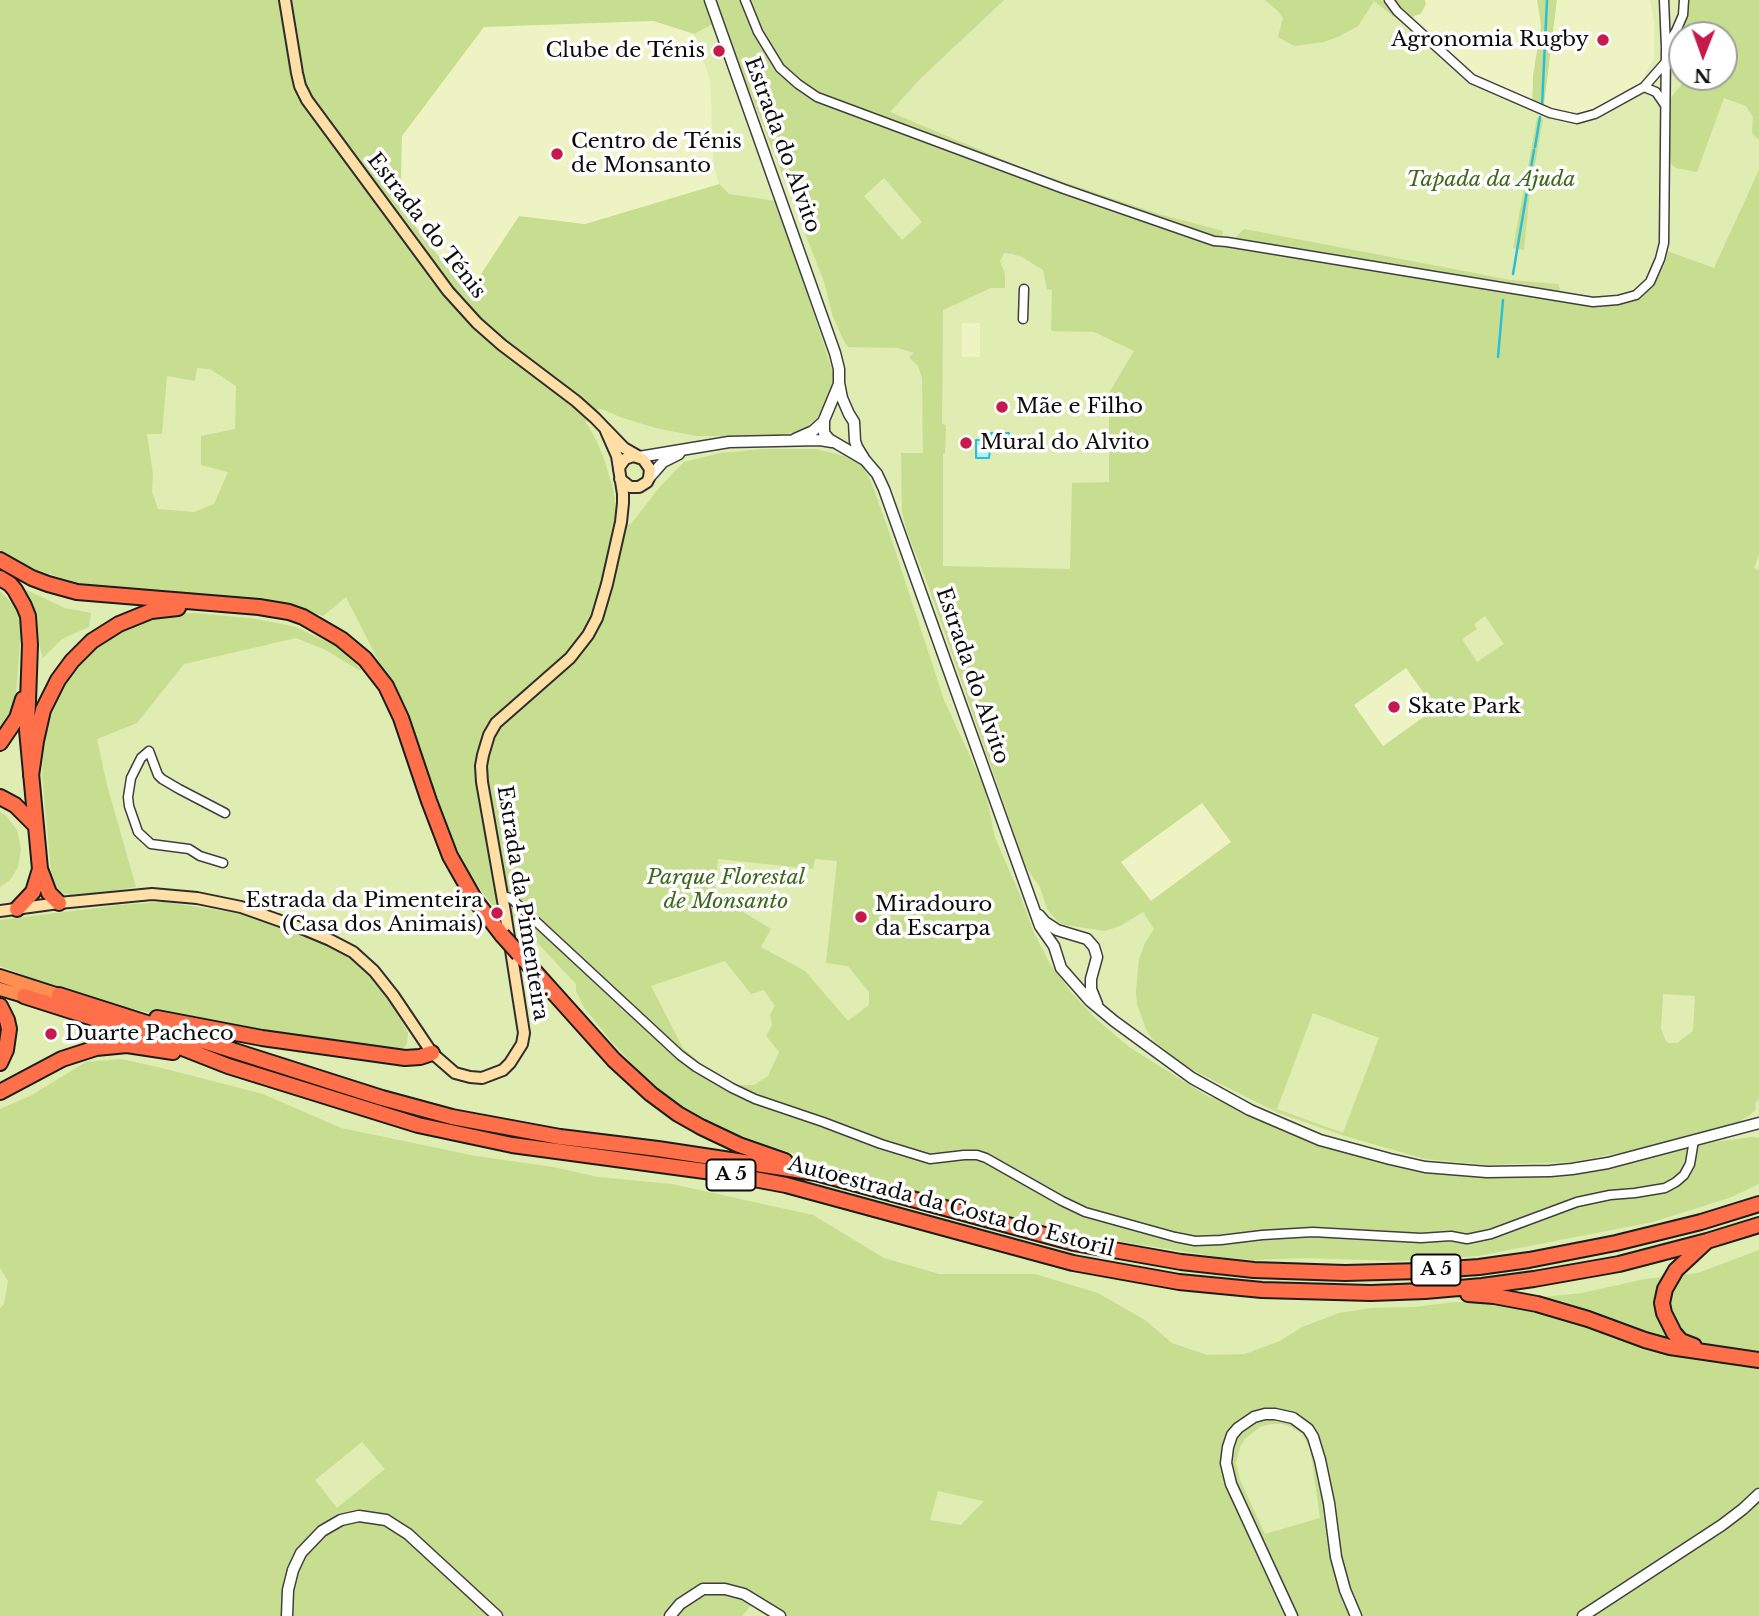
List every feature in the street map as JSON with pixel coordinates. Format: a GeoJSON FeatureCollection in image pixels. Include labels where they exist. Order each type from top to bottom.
{"type":"FeatureCollection","features":[{"type":"Feature","properties":{"kind":"highway"},"geometry":{"type":"LineString","coordinates":[[0,560],[32,578],[77,592],[259,607],[289,612],[303,617],[352,647],[386,686],[401,718],[443,839],[458,871],[502,936],[614,1060],[666,1105],[724,1138],[816,1172]]}},
{"type":"Feature","properties":{"kind":"highway"},"geometry":{"type":"LineString","coordinates":[[0,578],[15,590],[27,616],[30,645],[27,730],[40,869],[49,892],[59,903]]}},
{"type":"Feature","properties":{"kind":"highway"},"geometry":{"type":"LineString","coordinates":[[31,776],[39,724],[58,680],[82,649],[119,624],[151,611],[209,607],[278,615],[316,625]]}},
{"type":"Feature","properties":{"kind":"highway"},"geometry":{"type":"LineString","coordinates":[[0,743],[17,718],[28,684]]}},
{"type":"Feature","properties":{"kind":"highway"},"geometry":{"type":"LineString","coordinates":[[0,797],[15,805],[36,826]]}},
{"type":"Feature","properties":{"kind":"highway"},"geometry":{"type":"LineString","coordinates":[[17,909],[33,892],[40,869]]}},
{"type":"Feature","properties":{"kind":"highway"},"geometry":{"type":"LineString","coordinates":[[0,976],[60,996],[251,1036],[405,1058],[432,1053]]}},
{"type":"Feature","properties":{"kind":"highway"},"geometry":{"type":"LineString","coordinates":[[0,989],[24,996]]}},
{"type":"Feature","properties":{"kind":"highway","name":"Autoestrada da Costa do Estoril"},"geometry":{"type":"LineString","coordinates":[[24,996],[162,1040],[228,1066],[381,1114],[462,1135],[512,1145],[727,1174],[786,1185],[1055,1259],[1179,1282],[1262,1290],[1371,1293],[1482,1286],[1619,1264],[1759,1225]]}},
{"type":"Feature","properties":{"kind":"highway","name":"Autoestrada da Costa do Estoril"},"geometry":{"type":"LineString","coordinates":[[60,996],[370,1095],[452,1117],[560,1137],[816,1172],[922,1203],[1090,1246],[1192,1263],[1279,1271],[1379,1273],[1492,1265],[1616,1243],[1701,1222],[1759,1204]]}},
{"type":"Feature","properties":{"kind":"highway"},"geometry":{"type":"LineString","coordinates":[[0,1006],[9,1029],[6,1050],[0,1063]]}},
{"type":"Feature","properties":{"kind":"highway"},"geometry":{"type":"LineString","coordinates":[[2,1091],[62,1059],[86,1050],[108,1046],[160,1049],[228,1066]]}},
{"type":"Feature","properties":{"kind":"highway"},"geometry":{"type":"LineString","coordinates":[[1705,1351],[1681,1340],[1674,1333],[1664,1314],[1662,1303],[1665,1289],[1676,1270],[1707,1241]]}},
{"type":"Feature","properties":{"kind":"highway"},"geometry":{"type":"LineString","coordinates":[[1425,1291],[1494,1296],[1538,1304],[1670,1347],[1759,1360]]}},
{"type":"Feature","properties":{"kind":"main road","name":"Estrada do Ténis"},"geometry":{"type":"LineString","coordinates":[[285,0],[300,86],[314,110],[448,291],[477,323],[576,401],[624,448],[639,456]]}},
{"type":"Feature","properties":{"kind":"main road","name":"Estrada do Ténis"},"geometry":{"type":"LineString","coordinates":[[606,430],[617,456],[619,475]]}},
{"type":"Feature","properties":{"kind":"main road","name":"Estrada da Pimenteira"},"geometry":{"type":"LineString","coordinates":[[0,911],[152,894],[197,898],[241,907],[331,940],[353,952],[374,971],[393,995],[432,1053],[455,1073],[481,1077],[503,1070],[522,1044],[524,1033],[482,782],[481,766],[486,743],[496,723],[570,658],[588,635],[604,595],[621,522],[623,494],[620,466],[625,459],[639,456]]}},
{"type":"Feature","properties":{"kind":"main road"},"geometry":{"type":"LineString","coordinates":[[619,475],[630,487],[639,487],[646,481],[650,474],[649,465],[639,456]]}},
{"type":"Feature","properties":{"kind":"main road","name":"Estrada da Pimenteira"},"geometry":{"type":"LineString","coordinates":[[621,522],[634,495],[646,481]]}},
{"type":"Feature","properties":{"kind":"street","name":"Estrada do Alvito"},"geometry":{"type":"LineString","coordinates":[[710,0],[835,352],[842,398],[854,422],[855,441],[886,493],[1040,926],[1054,946],[1060,968],[1090,1001],[1192,1078],[1250,1110],[1320,1140],[1440,1169],[1487,1172],[1550,1171],[1608,1163],[1759,1123]]}},
{"type":"Feature","properties":{"kind":"street"},"geometry":{"type":"LineString","coordinates":[[745,0],[758,33],[780,68],[817,97],[1064,189],[1214,241],[1593,302],[1636,295],[1650,282],[1664,243],[1664,0]]}},
{"type":"Feature","properties":{"kind":"street"},"geometry":{"type":"LineString","coordinates":[[1390,0],[1397,11],[1472,79],[1550,113],[1577,119],[1595,114],[1644,87],[1665,63]]}},
{"type":"Feature","properties":{"kind":"street"},"geometry":{"type":"LineString","coordinates":[[1666,47],[1683,15],[1684,0]]}},
{"type":"Feature","properties":{"kind":"street"},"geometry":{"type":"LineString","coordinates":[[1644,87],[1656,92],[1665,105]]}},
{"type":"Feature","properties":{"kind":"street"},"geometry":{"type":"LineString","coordinates":[[1023,319],[1024,289]]}},
{"type":"Feature","properties":{"kind":"street","name":"Estrada do Alvito"},"geometry":{"type":"LineString","coordinates":[[825,418],[839,383]]}},
{"type":"Feature","properties":{"kind":"street"},"geometry":{"type":"LineString","coordinates":[[849,414],[840,411],[830,413],[825,418],[824,433],[834,442],[841,443],[849,439],[854,431]]}},
{"type":"Feature","properties":{"kind":"street","name":"Estrada da Pimenteira"},"geometry":{"type":"LineString","coordinates":[[789,441],[813,431],[825,418]]}},
{"type":"Feature","properties":{"kind":"street","name":"Estrada da Pimenteira"},"geometry":{"type":"LineString","coordinates":[[639,456],[729,442],[834,442]]}},
{"type":"Feature","properties":{"kind":"street","name":"Estrada do Alvito"},"geometry":{"type":"LineString","coordinates":[[834,442],[865,460]]}},
{"type":"Feature","properties":{"kind":"street","name":"Estrada da Pimenteira"},"geometry":{"type":"LineString","coordinates":[[646,481],[663,462],[685,450]]}},
{"type":"Feature","properties":{"kind":"street"},"geometry":{"type":"LineString","coordinates":[[222,863],[188,849],[151,844],[138,832],[128,797],[131,778],[141,758],[149,751],[162,779],[225,813]]}},
{"type":"Feature","properties":{"kind":"street"},"geometry":{"type":"LineString","coordinates":[[502,897],[515,902],[680,1055],[732,1088],[755,1099],[930,1159],[964,1155],[986,1158],[1085,1212],[1175,1237],[1195,1241],[1313,1232],[1421,1238],[1451,1236],[1466,1239],[1491,1234],[1577,1202],[1665,1188],[1684,1175],[1690,1164],[1694,1140]]}},
{"type":"Feature","properties":{"kind":"street"},"geometry":{"type":"LineString","coordinates":[[1034,910],[1050,926],[1065,934],[1087,939],[1094,947],[1097,957],[1091,989],[1099,1008]]}},
{"type":"Feature","properties":{"kind":"street"},"geometry":{"type":"LineString","coordinates":[[1057,958],[1062,943],[1071,937],[1077,937]]}},
{"type":"Feature","properties":{"kind":"street"},"geometry":{"type":"LineString","coordinates":[[1064,971],[1073,976],[1083,976],[1094,967]]}},
{"type":"Feature","properties":{"kind":"street"},"geometry":{"type":"LineString","coordinates":[[1292,1616],[1231,1483],[1226,1463],[1227,1447],[1232,1435],[1254,1417],[1265,1414],[1293,1418],[1308,1429],[1313,1437],[1325,1481],[1339,1569],[1356,1616]]}},
{"type":"Feature","properties":{"kind":"street"},"geometry":{"type":"LineString","coordinates":[[1583,1616],[1722,1525],[1759,1494]]}},
{"type":"Feature","properties":{"kind":"street"},"geometry":{"type":"LineString","coordinates":[[287,1616],[288,1590],[301,1553],[322,1531],[341,1520],[359,1516],[386,1520],[408,1534],[497,1616]]}},
{"type":"Feature","properties":{"kind":"street"},"geometry":{"type":"LineString","coordinates":[[670,1616],[680,1604],[703,1589],[725,1588],[744,1594],[780,1616]]}},
{"type":"Feature","properties":{"kind":"green space","name":"Parque Florestal de Monsanto"},"geometry":{"type":"Polygon","coordinates":[[[0,0],[1759,0],[1759,1616],[0,1616],[0,0]]]}},
{"type":"Feature","properties":{"kind":"green space"},"geometry":{"type":"Polygon","coordinates":[[[0,0],[705,0],[713,24],[694,34],[653,21],[402,136],[401,186],[394,200],[585,224],[719,184],[729,194],[775,201],[834,376],[829,401],[816,419],[803,429],[778,437],[696,436],[656,428],[602,409],[592,410],[586,415],[586,423],[603,456],[613,488],[618,522],[623,526],[631,524],[659,488],[684,462],[720,453],[763,449],[817,449],[844,456],[863,466],[888,529],[944,700],[985,789],[995,838],[1034,933],[1050,964],[1094,1017],[1129,1047],[1209,1097],[1219,1099],[1306,1140],[1396,1166],[1466,1176],[1574,1174],[1712,1142],[1753,1137],[1759,1138],[1759,1184],[1732,1197],[1653,1222],[1478,1256],[1399,1261],[1306,1258],[1253,1260],[1078,1235],[883,1182],[732,1134],[710,1124],[670,1098],[641,1073],[584,1007],[576,991],[576,984],[513,917],[497,911],[468,873],[445,822],[406,706],[381,666],[346,597],[323,616],[285,604],[216,595],[84,585],[12,562],[0,550],[0,0]],[[197,368],[195,381],[167,376],[162,434],[147,434],[153,474],[152,492],[158,509],[194,512],[214,504],[228,472],[201,465],[201,436],[235,429],[236,386],[210,369],[197,368]],[[718,859],[714,898],[730,904],[771,929],[761,947],[805,971],[848,1021],[869,1005],[869,992],[848,966],[826,963],[837,861],[815,859],[813,869],[718,859]],[[725,961],[651,986],[683,1048],[709,1071],[735,1085],[754,1085],[768,1076],[779,1052],[766,1036],[772,1025],[770,1015],[775,1006],[764,990],[751,994],[725,961]]]}},
{"type":"Feature","properties":{"kind":"green space"},"geometry":{"type":"Polygon","coordinates":[[[710,0],[1004,0],[921,78],[890,112],[1028,170],[1159,214],[1223,231],[1222,237],[1234,239],[1244,229],[1511,280],[1558,284],[1561,292],[1591,296],[1635,297],[1655,284],[1665,263],[1667,251],[1714,268],[1759,170],[1759,554],[1754,568],[1759,570],[1759,1099],[1755,1104],[1756,1109],[1750,1115],[1735,1124],[1645,1148],[1572,1162],[1488,1165],[1425,1159],[1278,1113],[1185,1066],[1153,1040],[1137,1004],[1136,991],[1139,959],[1154,929],[1143,912],[1120,926],[1105,931],[1065,925],[1058,922],[1047,909],[1040,887],[1026,867],[907,532],[902,512],[901,453],[923,453],[922,378],[918,366],[909,357],[914,353],[898,348],[848,347],[843,339],[833,317],[824,282],[750,92],[727,48],[710,0]],[[884,178],[864,196],[902,240],[922,222],[884,178]],[[1004,253],[1000,261],[1005,274],[1005,288],[991,288],[943,310],[942,424],[946,425],[943,454],[943,566],[1070,569],[1072,483],[1109,482],[1109,393],[1134,351],[1094,332],[1051,331],[1052,290],[1047,289],[1043,270],[1012,254],[1004,253]],[[1485,616],[1474,624],[1477,629],[1462,639],[1477,662],[1504,644],[1485,616]],[[1663,994],[1661,1029],[1668,1043],[1677,1043],[1693,1031],[1695,996],[1663,994]],[[1313,1013],[1277,1109],[1343,1133],[1379,1038],[1313,1013]]]}},
{"type":"Feature","properties":{"kind":"green space"},"geometry":{"type":"Polygon","coordinates":[[[1265,0],[1425,0],[1426,4],[1421,14],[1413,17],[1407,27],[1374,1],[1358,26],[1324,42],[1294,46],[1278,37],[1283,18],[1265,0]]]}},
{"type":"Feature","properties":{"kind":"green space","name":"Agronomia Rugby"},"geometry":{"type":"Polygon","coordinates":[[[1425,0],[1537,0],[1541,26],[1533,75],[1532,102],[1482,80],[1448,54],[1413,16],[1421,14],[1425,0]]]}},
{"type":"Feature","properties":{"kind":"green space"},"geometry":{"type":"Polygon","coordinates":[[[1537,0],[1557,0],[1544,106],[1532,102],[1533,75],[1541,26],[1537,0]]]}},
{"type":"Feature","properties":{"kind":"green space","name":"Agronomia Rugby"},"geometry":{"type":"Polygon","coordinates":[[[1557,0],[1650,0],[1654,21],[1654,58],[1641,83],[1603,105],[1584,112],[1568,112],[1544,106],[1557,0]]]}},
{"type":"Feature","properties":{"kind":"green space"},"geometry":{"type":"Polygon","coordinates":[[[1687,0],[1759,0],[1759,140],[1752,133],[1753,117],[1746,106],[1724,98],[1697,172],[1676,168],[1668,161],[1669,100],[1676,91],[1738,91],[1738,21],[1685,21],[1687,0]]]}},
{"type":"Feature","properties":{"kind":"green space","name":"Centro de Ténis de Monsanto"},"geometry":{"type":"Polygon","coordinates":[[[653,21],[694,34],[710,80],[714,168],[719,184],[585,224],[519,216],[468,294],[394,199],[401,186],[402,136],[484,27],[653,21]]]}},
{"type":"Feature","properties":{"kind":"green space"},"geometry":{"type":"Polygon","coordinates":[[[1537,118],[1543,119],[1529,199],[1524,250],[1513,248],[1537,118]]]}},
{"type":"Feature","properties":{"kind":"green space"},"geometry":{"type":"Polygon","coordinates":[[[962,323],[980,323],[980,357],[962,357],[962,323]]]}},
{"type":"Feature","properties":{"kind":"green space"},"geometry":{"type":"Polygon","coordinates":[[[22,588],[65,608],[91,613],[89,627],[62,639],[43,658],[36,623],[22,588]]]}},
{"type":"Feature","properties":{"kind":"green space"},"geometry":{"type":"Polygon","coordinates":[[[0,591],[18,610],[21,629],[16,693],[8,718],[0,730],[0,591]]]}},
{"type":"Feature","properties":{"kind":"green space"},"geometry":{"type":"Polygon","coordinates":[[[196,613],[257,619],[296,627],[334,645],[361,669],[360,671],[326,650],[296,638],[184,664],[137,723],[97,739],[136,887],[78,896],[61,893],[53,886],[52,881],[42,776],[43,740],[53,704],[77,665],[115,633],[153,617],[196,613]]]}},
{"type":"Feature","properties":{"kind":"green space","name":"Skate Park"},"geometry":{"type":"Polygon","coordinates":[[[1406,668],[1435,709],[1383,746],[1354,705],[1406,668]]]}},
{"type":"Feature","properties":{"kind":"green space"},"geometry":{"type":"Polygon","coordinates":[[[1202,803],[1231,842],[1151,901],[1121,862],[1202,803]]]}},
{"type":"Feature","properties":{"kind":"green space"},"geometry":{"type":"Polygon","coordinates":[[[0,812],[17,830],[21,849],[18,867],[10,880],[0,887],[0,812]]]}},
{"type":"Feature","properties":{"kind":"green space"},"geometry":{"type":"Polygon","coordinates":[[[165,902],[236,913],[338,950],[368,972],[388,998],[408,1033],[407,1043],[400,1052],[177,1019],[59,989],[0,966],[0,920],[165,902]]]}},
{"type":"Feature","properties":{"kind":"green space"},"geometry":{"type":"Polygon","coordinates":[[[121,1059],[263,1094],[341,1128],[476,1156],[553,1167],[598,1177],[672,1184],[813,1215],[884,1258],[939,1274],[1035,1274],[1098,1293],[1145,1320],[1172,1343],[1207,1355],[1245,1354],[1339,1313],[1372,1308],[1492,1302],[1582,1293],[1645,1279],[1698,1273],[1759,1250],[1759,1616],[770,1616],[752,1604],[742,1616],[0,1616],[0,1308],[4,1304],[8,1281],[0,1268],[0,1109],[30,1096],[86,1062],[121,1059]],[[1282,1424],[1260,1427],[1245,1439],[1236,1463],[1240,1480],[1265,1534],[1320,1518],[1310,1448],[1302,1434],[1282,1424]],[[362,1442],[315,1480],[337,1508],[385,1469],[362,1442]],[[938,1491],[930,1520],[961,1525],[983,1501],[938,1491]]]}},
{"type":"Feature","properties":{"kind":"water"},"geometry":{"type":"Polygon","coordinates":[[[991,433],[1009,433],[1009,448],[990,451],[989,458],[976,458],[976,440],[990,440],[991,433]]]}},
{"type":"Feature","properties":{"kind":"waterway"},"geometry":{"type":"LineString","coordinates":[[1542,106],[1547,0]]}},
{"type":"Feature","properties":{"kind":"waterway"},"geometry":{"type":"LineString","coordinates":[[1535,147],[1540,117]]}},
{"type":"Feature","properties":{"kind":"waterway"},"geometry":{"type":"LineString","coordinates":[[1513,274],[1534,150]]}},
{"type":"Feature","properties":{"kind":"waterway"},"geometry":{"type":"LineString","coordinates":[[1498,357],[1503,300]]}},
{"type":"Feature","properties":{"kind":"place","name":"Agronomia Rugby"},"geometry":{"type":"Point","coordinates":[1603,40]}},
{"type":"Feature","properties":{"kind":"place","name":"Clube de Ténis"},"geometry":{"type":"Point","coordinates":[719,51]}},
{"type":"Feature","properties":{"kind":"place","name":"Centro de Ténis de Monsanto"},"geometry":{"type":"Point","coordinates":[557,154]}},
{"type":"Feature","properties":{"kind":"place","name":"Mãe e Filho"},"geometry":{"type":"Point","coordinates":[1002,407]}},
{"type":"Feature","properties":{"kind":"place","name":"Mural do Alvito"},"geometry":{"type":"Point","coordinates":[966,443]}},
{"type":"Feature","properties":{"kind":"place","name":"Skate Park"},"geometry":{"type":"Point","coordinates":[1394,707]}},
{"type":"Feature","properties":{"kind":"place","name":"Estrada da Pimenteira (Casa dos Animais)"},"geometry":{"type":"Point","coordinates":[497,913]}},
{"type":"Feature","properties":{"kind":"place","name":"Miradouro da Escarpa"},"geometry":{"type":"Point","coordinates":[861,917]}},
{"type":"Feature","properties":{"kind":"place","name":"Duarte Pacheco"},"geometry":{"type":"Point","coordinates":[51,1034]}},
{"type":"Feature","properties":{"kind":"park label","name":"Tapada da Ajuda"},"geometry":{"type":"Point","coordinates":[1491,180]}}]}
